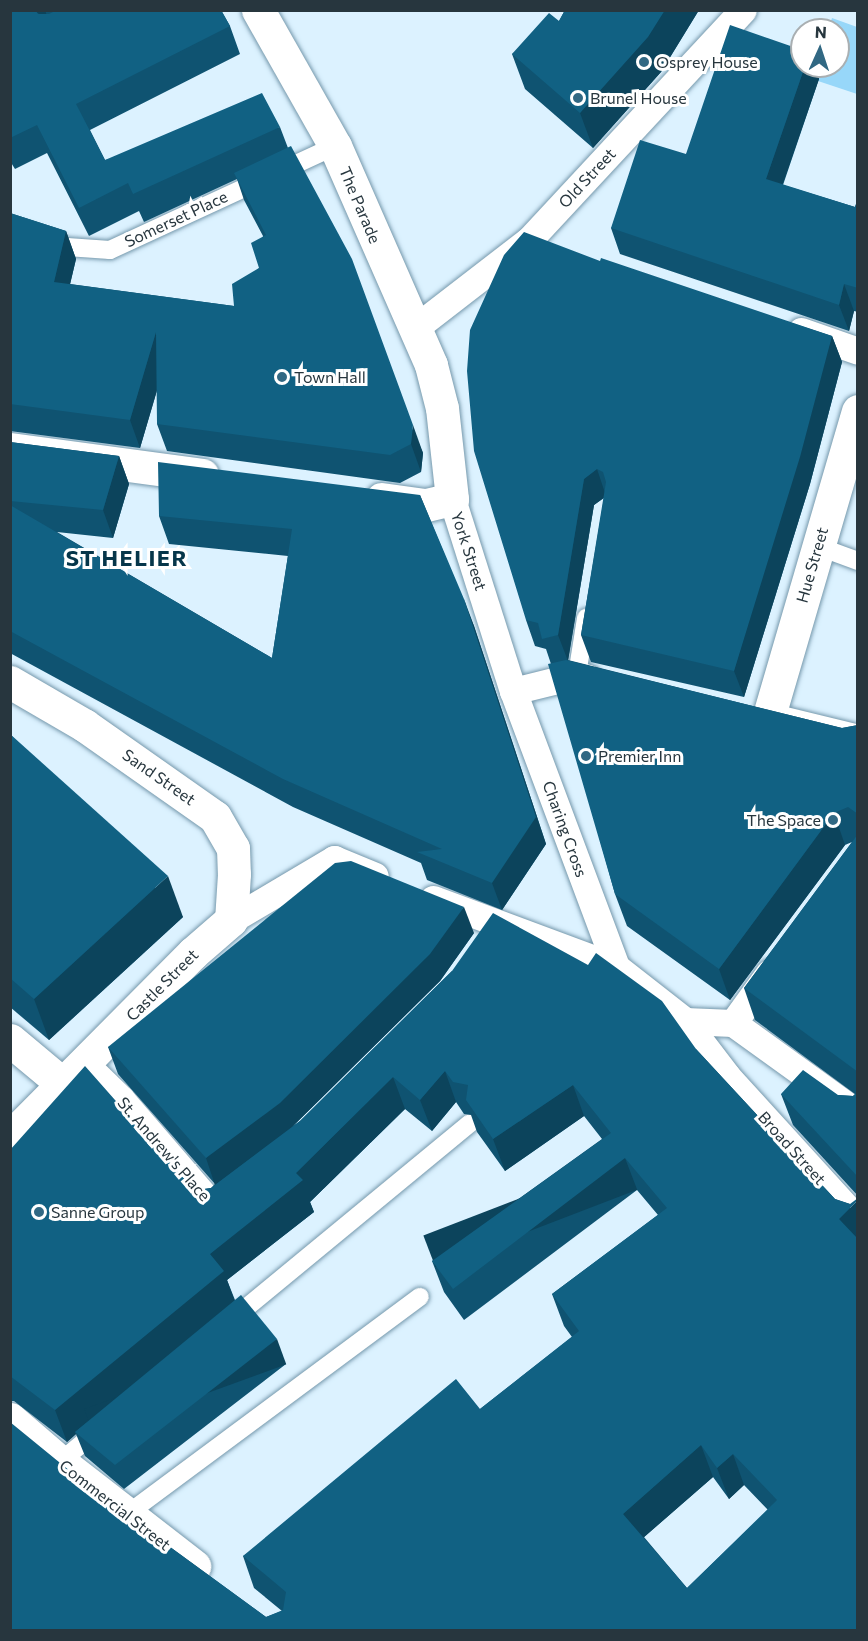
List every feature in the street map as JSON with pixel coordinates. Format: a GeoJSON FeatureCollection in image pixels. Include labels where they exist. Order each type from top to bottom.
{"type":"FeatureCollection","features":[{"type":"Feature","properties":{"kind":"street","name":"The Parade"},"geometry":{"type":"LineString","coordinates":[[258,10],[335,146],[431,364],[442,408]]}},
{"type":"Feature","properties":{"kind":"street","name":"Old Street"},"geometry":{"type":"LineString","coordinates":[[415,328],[529,240],[743,10]]}},
{"type":"Feature","properties":{"kind":"street"},"geometry":{"type":"LineString","coordinates":[[529,240],[561,250]]}},
{"type":"Feature","properties":{"kind":"street"},"geometry":{"type":"LineString","coordinates":[[779,323],[858,351]]}},
{"type":"Feature","properties":{"kind":"street","name":"York Street"},"geometry":{"type":"LineString","coordinates":[[442,408],[452,499],[513,691]]}},
{"type":"Feature","properties":{"kind":"street","name":"Hue Street"},"geometry":{"type":"LineString","coordinates":[[858,411],[817,546],[757,716],[858,741]]}},
{"type":"Feature","properties":{"kind":"street"},"geometry":{"type":"LineString","coordinates":[[10,449],[235,479]]}},
{"type":"Feature","properties":{"kind":"street"},"geometry":{"type":"LineString","coordinates":[[354,496],[425,505],[452,499]]}},
{"type":"Feature","properties":{"kind":"street"},"geometry":{"type":"LineString","coordinates":[[513,691],[577,675],[610,683]]}},
{"type":"Feature","properties":{"kind":"street","name":"Sand Street"},"geometry":{"type":"LineString","coordinates":[[10,682],[84,725],[215,817],[233,848],[231,920]]}},
{"type":"Feature","properties":{"kind":"street","name":"Charing Cross"},"geometry":{"type":"LineString","coordinates":[[513,691],[616,967]]}},
{"type":"Feature","properties":{"kind":"street","name":"Castle Street"},"geometry":{"type":"LineString","coordinates":[[10,1137],[231,920],[334,859],[405,888],[491,935],[616,967]]}},
{"type":"Feature","properties":{"kind":"street"},"geometry":{"type":"LineString","coordinates":[[733,1023],[788,948]]}},
{"type":"Feature","properties":{"kind":"street"},"geometry":{"type":"LineString","coordinates":[[616,967],[685,1021],[733,1023],[858,1113]]}},
{"type":"Feature","properties":{"kind":"street","name":"Broad Street"},"geometry":{"type":"LineString","coordinates":[[685,1021],[727,1076],[858,1220]]}},
{"type":"Feature","properties":{"kind":"street"},"geometry":{"type":"LineString","coordinates":[[10,1040],[74,1075]]}},
{"type":"Feature","properties":{"kind":"street","name":"St. Andrew's Place"},"geometry":{"type":"LineString","coordinates":[[74,1075],[121,1099],[213,1206],[248,1180]]}},
{"type":"Feature","properties":{"kind":"street","name":"Commercial Street"},"geometry":{"type":"LineString","coordinates":[[10,1419],[126,1515],[217,1583]]}},
{"type":"Feature","properties":{"kind":"lane","name":"Somerset Place"},"geometry":{"type":"LineString","coordinates":[[10,228],[67,247],[110,250],[335,146]]}},
{"type":"Feature","properties":{"kind":"lane"},"geometry":{"type":"LineString","coordinates":[[817,546],[858,561]]}},
{"type":"Feature","properties":{"kind":"lane"},"geometry":{"type":"LineString","coordinates":[[577,675],[589,601]]}},
{"type":"Feature","properties":{"kind":"lane"},"geometry":{"type":"LineString","coordinates":[[214,1334],[470,1123]]}},
{"type":"Feature","properties":{"kind":"lane"},"geometry":{"type":"LineString","coordinates":[[126,1515],[420,1297]]}},
{"type":"Feature","properties":{"kind":"lane"},"geometry":{"type":"LineString","coordinates":[[60,1462],[114,1417]]}},
{"type":"Feature","properties":{"kind":"shaded area"},"geometry":{"type":"Polygon","coordinates":[[[850,24],[857,27],[857,94],[812,79],[850,78],[850,24]]]}},
{"type":"Feature","properties":{"kind":"building"},"geometry":{"type":"Polygon","coordinates":[[[10,10],[35,10],[38,14],[49,14],[57,10],[221,10],[230,26],[76,104],[105,160],[262,93],[280,127],[133,194],[128,183],[79,208],[37,125],[10,138],[10,10]]]}},
{"type":"Feature","properties":{"kind":"building"},"geometry":{"type":"Polygon","coordinates":[[[565,10],[665,10],[648,37],[580,113],[512,54],[549,13],[559,21],[565,10]]]}},
{"type":"Feature","properties":{"kind":"building"},"geometry":{"type":"Polygon","coordinates":[[[730,25],[790,46],[790,78],[801,78],[766,179],[855,207],[858,198],[858,288],[844,284],[839,305],[611,228],[640,140],[686,154],[730,25]]]}},
{"type":"Feature","properties":{"kind":"building"},"geometry":{"type":"Polygon","coordinates":[[[291,146],[352,259],[413,425],[411,444],[390,455],[157,424],[156,332],[130,420],[10,404],[10,213],[66,231],[54,282],[234,306],[232,284],[259,268],[251,243],[266,235],[234,173],[291,146]]]}},
{"type":"Feature","properties":{"kind":"building"},"geometry":{"type":"Polygon","coordinates":[[[524,232],[600,261],[601,258],[832,336],[800,457],[734,671],[581,635],[606,482],[603,472],[597,469],[584,479],[558,635],[542,639],[538,623],[526,620],[474,451],[467,371],[470,330],[504,255],[524,232]]]}},
{"type":"Feature","properties":{"kind":"building"},"geometry":{"type":"Polygon","coordinates":[[[10,442],[119,456],[103,510],[10,501],[10,442]]]}},
{"type":"Feature","properties":{"kind":"building"},"geometry":{"type":"Polygon","coordinates":[[[158,462],[420,495],[464,599],[536,817],[492,883],[417,852],[442,849],[283,779],[10,631],[10,505],[272,658],[292,529],[159,516],[158,462]]]}},
{"type":"Feature","properties":{"kind":"building"},"geometry":{"type":"Polygon","coordinates":[[[566,660],[842,728],[858,725],[858,814],[848,807],[834,813],[719,969],[615,894],[548,664],[566,660]]]}},
{"type":"Feature","properties":{"kind":"building"},"geometry":{"type":"Polygon","coordinates":[[[10,734],[168,876],[34,999],[10,978],[10,734]]]}},
{"type":"Feature","properties":{"kind":"building"},"geometry":{"type":"Polygon","coordinates":[[[858,834],[858,1072],[744,988],[858,834]]]}},
{"type":"Feature","properties":{"kind":"building"},"geometry":{"type":"Polygon","coordinates":[[[351,861],[464,907],[430,954],[280,1103],[206,1158],[108,1047],[335,863],[351,861]]]}},
{"type":"Feature","properties":{"kind":"building"},"geometry":{"type":"Polygon","coordinates":[[[493,913],[588,965],[596,953],[662,1001],[696,1049],[835,1199],[850,1204],[858,1198],[839,1219],[858,1239],[858,1630],[10,1630],[10,1422],[103,1498],[266,1617],[283,1610],[286,1592],[243,1556],[456,1379],[480,1409],[579,1331],[552,1294],[667,1208],[625,1158],[453,1289],[432,1261],[611,1133],[573,1085],[493,1139],[466,1100],[468,1085],[453,1082],[445,1071],[420,1100],[393,1077],[296,1173],[303,1180],[210,1254],[224,1271],[55,1410],[10,1376],[10,1150],[85,1066],[190,1185],[197,1190],[211,1188],[300,1121],[452,971],[493,913]],[[701,1445],[623,1514],[687,1588],[777,1500],[733,1454],[717,1468],[701,1445]]]}},
{"type":"Feature","properties":{"kind":"building"},"geometry":{"type":"Polygon","coordinates":[[[803,1070],[838,1095],[853,1096],[858,1092],[858,1177],[781,1094],[803,1070]]]}},
{"type":"Feature","properties":{"kind":"building"},"geometry":{"type":"Polygon","coordinates":[[[241,1295],[277,1339],[115,1465],[75,1432],[241,1295]]]}},
{"type":"Feature","properties":{"kind":"place","name":"Osprey House"},"geometry":{"type":"Point","coordinates":[644,62]}},
{"type":"Feature","properties":{"kind":"place","name":"Brunel House"},"geometry":{"type":"Point","coordinates":[578,98]}},
{"type":"Feature","properties":{"kind":"place","name":"Town Hall"},"geometry":{"type":"Point","coordinates":[282,377]}},
{"type":"Feature","properties":{"kind":"place","name":"Premier Inn"},"geometry":{"type":"Point","coordinates":[586,756]}},
{"type":"Feature","properties":{"kind":"place","name":"The Space"},"geometry":{"type":"Point","coordinates":[833,820]}},
{"type":"Feature","properties":{"kind":"place","name":"Sanne Group"},"geometry":{"type":"Point","coordinates":[39,1212]}},
{"type":"Feature","properties":{"kind":"district","name":"ST HELIER"},"geometry":{"type":"Point","coordinates":[127,558]}}]}
